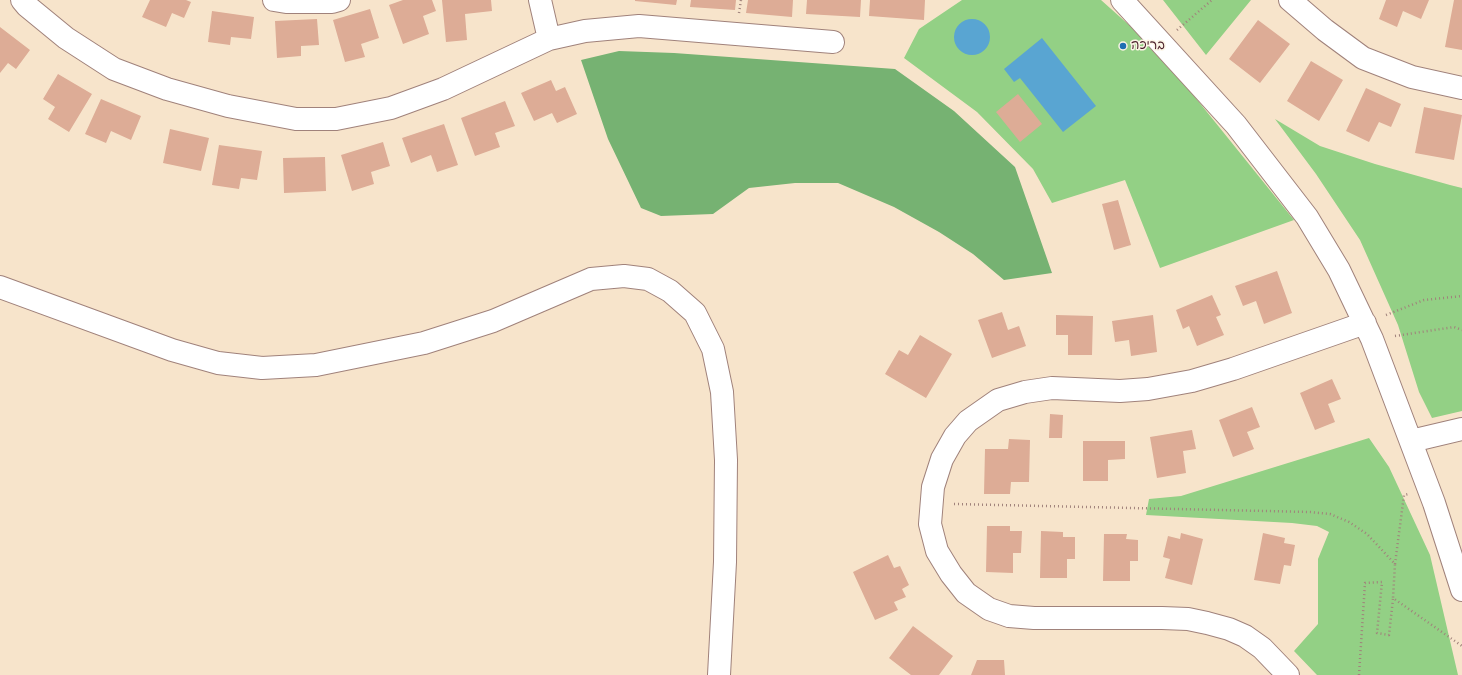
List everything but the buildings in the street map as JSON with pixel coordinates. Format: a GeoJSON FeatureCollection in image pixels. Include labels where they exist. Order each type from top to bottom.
{"type":"FeatureCollection","features":[{"type":"Feature","properties":{"kind":"street"},"geometry":{"type":"LineString","coordinates":[[22,0],[27,6],[66,38],[114,69],[167,90],[228,106],[296,119],[336,119],[391,108],[443,89],[549,40],[585,32],[639,26],[834,42]]}},
{"type":"Feature","properties":{"kind":"street"},"geometry":{"type":"LineString","coordinates":[[274,0],[286,2],[332,2],[339,0]]}},
{"type":"Feature","properties":{"kind":"street"},"geometry":{"type":"LineString","coordinates":[[540,0],[549,40]]}},
{"type":"Feature","properties":{"kind":"street"},"geometry":{"type":"LineString","coordinates":[[1122,0],[1162,42],[1236,125],[1307,217],[1339,270],[1369,331],[1411,441],[1462,590]]}},
{"type":"Feature","properties":{"kind":"street"},"geometry":{"type":"LineString","coordinates":[[1290,0],[1325,30],[1363,58],[1412,77],[1462,88]]}},
{"type":"Feature","properties":{"kind":"street"},"geometry":{"type":"LineString","coordinates":[[0,287],[172,350],[218,363],[262,368],[316,365],[424,343],[493,321],[591,279],[624,276],[648,278],[670,291],[695,313],[713,349],[722,392],[726,460],[725,562],[719,675]]}},
{"type":"Feature","properties":{"kind":"street"},"geometry":{"type":"LineString","coordinates":[[1288,675],[1262,648],[1245,636],[1229,629],[1207,623],[1188,619],[1162,618],[1034,618],[1009,616],[989,609],[966,593],[951,574],[937,551],[930,524],[933,487],[942,459],[955,436],[968,421],[998,400],[1025,392],[1052,388],[1120,391],[1148,389],[1192,381],[1369,331]]}},
{"type":"Feature","properties":{"kind":"street"},"geometry":{"type":"LineString","coordinates":[[1411,441],[1462,429]]}},
{"type":"Feature","properties":{"kind":"path"},"geometry":{"type":"LineString","coordinates":[[1162,42],[1212,0]]}},
{"type":"Feature","properties":{"kind":"path"},"geometry":{"type":"LineString","coordinates":[[1369,331],[1424,300],[1462,296]]}},
{"type":"Feature","properties":{"kind":"path"},"geometry":{"type":"LineString","coordinates":[[1369,331],[1454,327],[1462,330]]}},
{"type":"Feature","properties":{"kind":"path"},"geometry":{"type":"LineString","coordinates":[[1358,675],[1365,583],[1382,582],[1377,633],[1389,635],[1395,564],[1404,495],[1427,486]]}},
{"type":"Feature","properties":{"kind":"path"},"geometry":{"type":"LineString","coordinates":[[932,503],[1310,512],[1330,514],[1349,522],[1367,534],[1395,564]]}},
{"type":"Feature","properties":{"kind":"path"},"geometry":{"type":"LineString","coordinates":[[1393,598],[1462,646]]}},
{"type":"Feature","properties":{"kind":"green space"},"geometry":{"type":"Polygon","coordinates":[[[962,0],[1101,0],[1157,50],[1294,220],[1160,268],[1125,180],[1052,203],[1033,169],[977,112],[904,58],[919,29],[962,0]]]}},
{"type":"Feature","properties":{"kind":"green space"},"geometry":{"type":"Polygon","coordinates":[[[1163,0],[1251,0],[1206,55],[1163,0]]]}},
{"type":"Feature","properties":{"kind":"green space"},"geometry":{"type":"Polygon","coordinates":[[[619,51],[674,53],[895,69],[954,111],[1015,167],[1052,273],[1004,280],[973,254],[939,232],[894,207],[838,183],[795,183],[749,188],[713,214],[661,216],[641,208],[608,139],[581,60],[619,51]]]}},
{"type":"Feature","properties":{"kind":"green space"},"geometry":{"type":"Polygon","coordinates":[[[1275,119],[1320,146],[1375,164],[1462,188],[1462,411],[1432,418],[1419,392],[1398,325],[1360,240],[1316,174],[1275,119]]]}},
{"type":"Feature","properties":{"kind":"green space"},"geometry":{"type":"Polygon","coordinates":[[[1369,438],[1389,467],[1430,555],[1458,675],[1317,675],[1294,651],[1318,624],[1318,559],[1329,532],[1317,526],[1292,523],[1146,515],[1149,499],[1181,496],[1369,438]]]}},
{"type":"Feature","properties":{"kind":"water"},"geometry":{"type":"Polygon","coordinates":[[[976,19],[985,24],[989,30],[989,44],[985,50],[976,55],[968,55],[959,50],[955,44],[954,33],[959,24],[965,20],[976,19]]]}},
{"type":"Feature","properties":{"kind":"water"},"geometry":{"type":"Polygon","coordinates":[[[1042,38],[1096,106],[1063,132],[1020,78],[1014,82],[1004,69],[1042,38]]]}},
{"type":"Feature","properties":{"kind":"place","name":"בריכה"},"geometry":{"type":"Point","coordinates":[1123,46]}}]}
